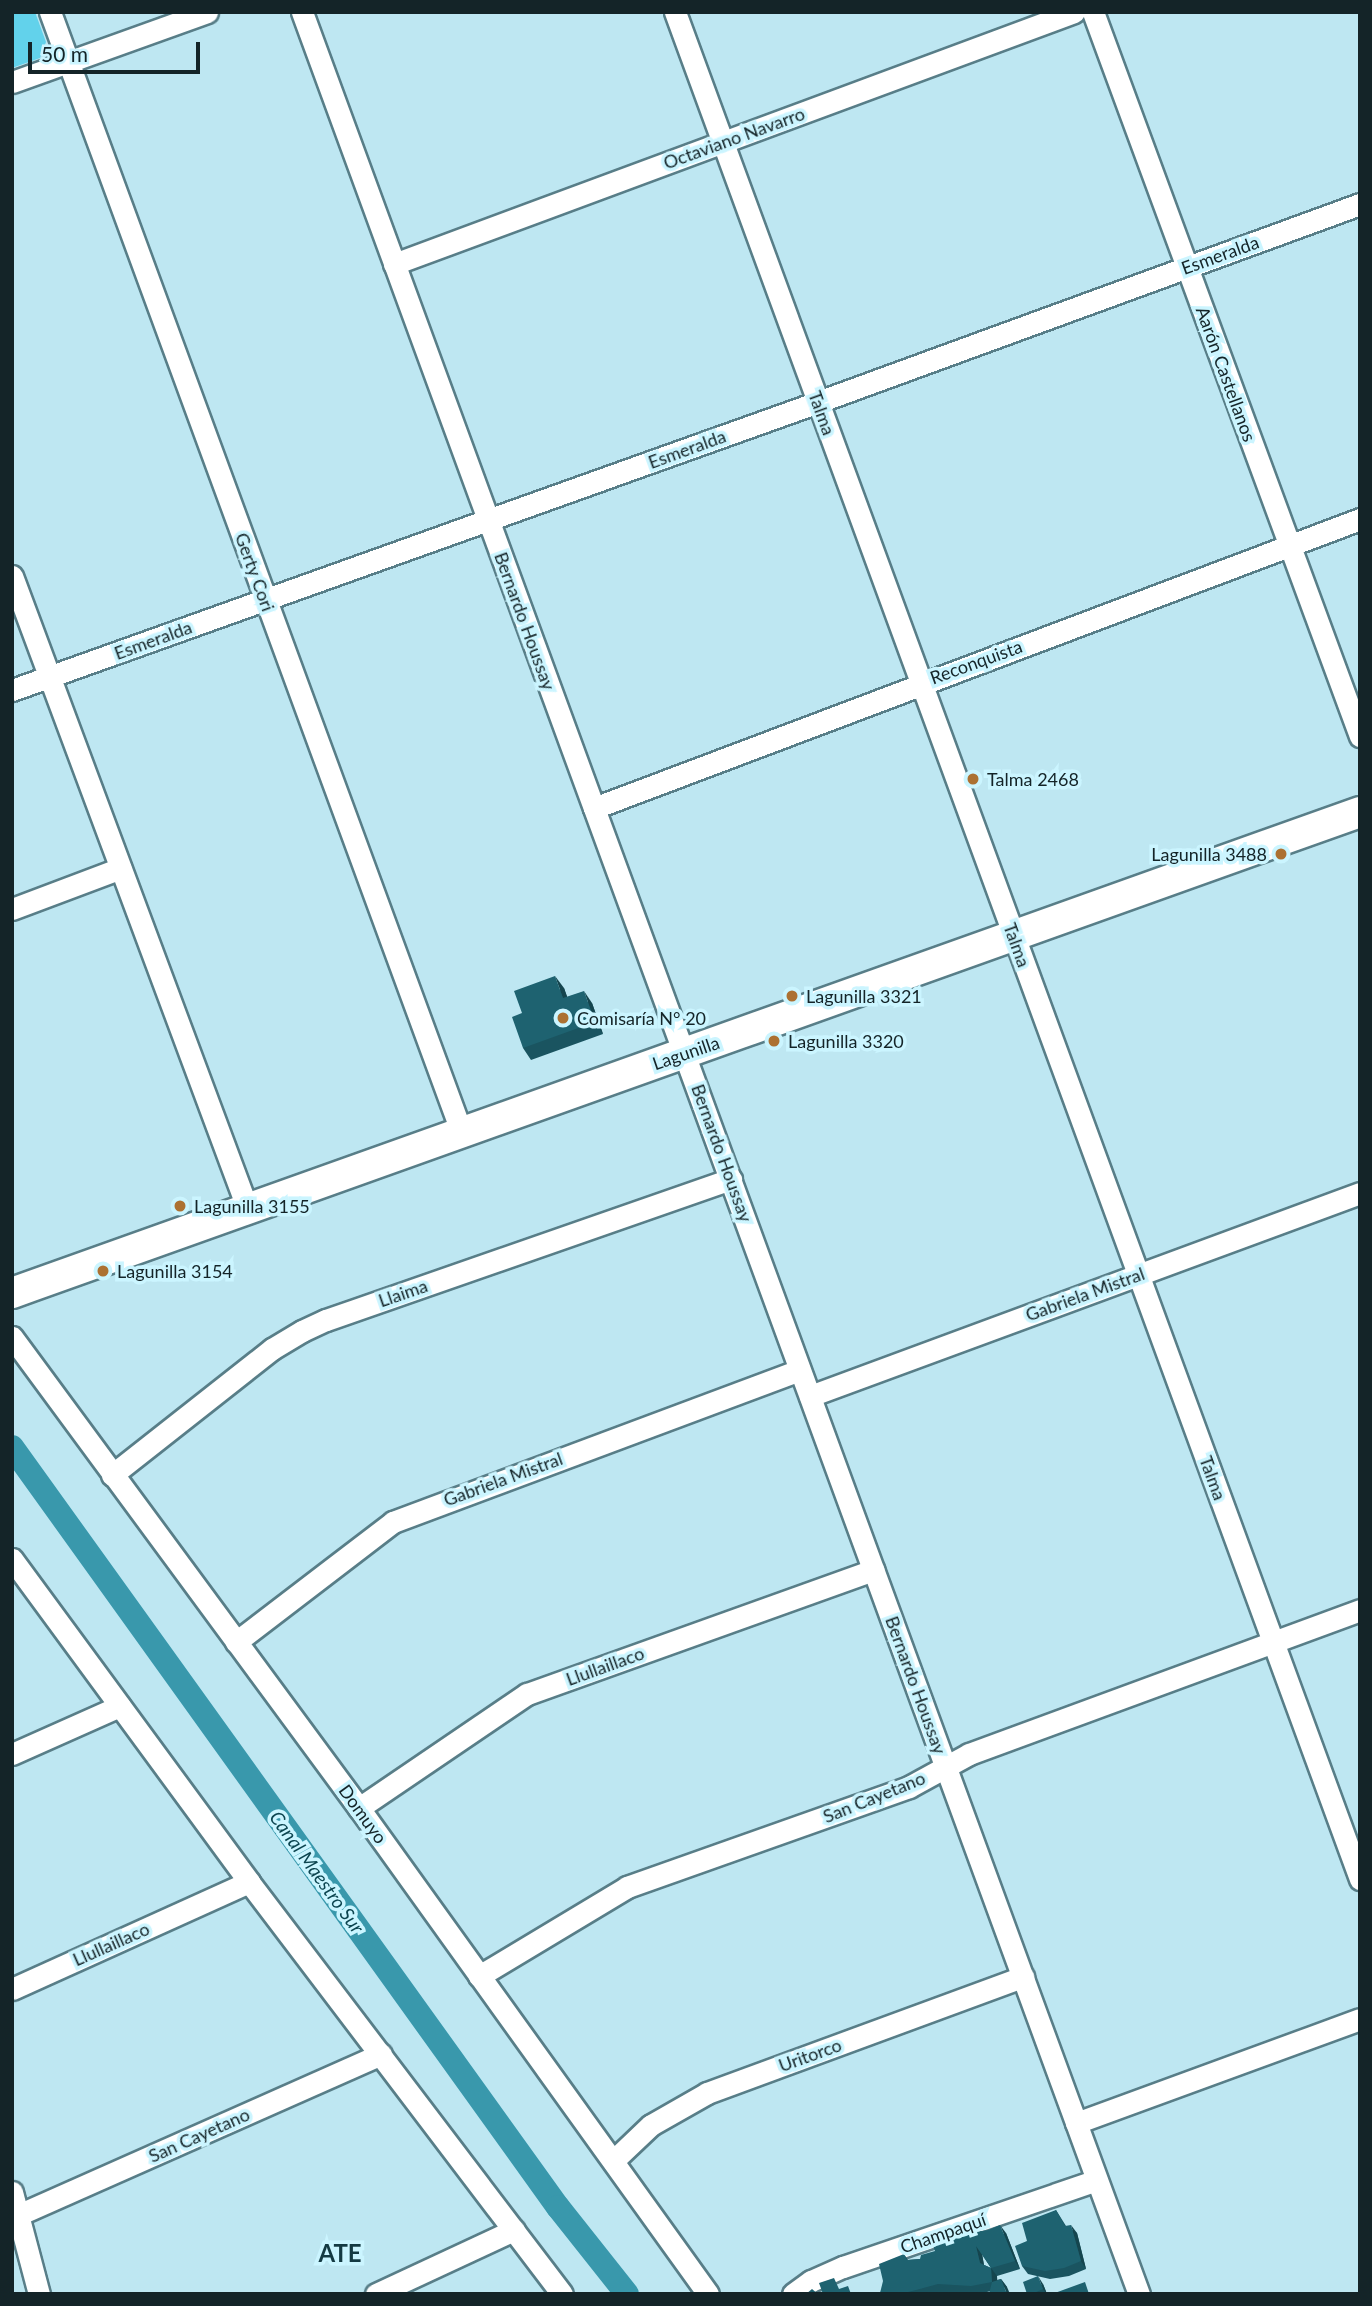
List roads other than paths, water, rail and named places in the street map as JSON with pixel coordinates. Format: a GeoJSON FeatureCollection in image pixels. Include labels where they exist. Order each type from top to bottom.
{"type":"FeatureCollection","features":[{"type":"Feature","properties":{"kind":"main road","name":"Lagunilla"},"geometry":{"type":"LineString","coordinates":[[12,1293],[1360,812]]}},
{"type":"Feature","properties":{"kind":"street","name":"Gerty Cori"},"geometry":{"type":"LineString","coordinates":[[50,12],[461,1131]]}},
{"type":"Feature","properties":{"kind":"street"},"geometry":{"type":"LineString","coordinates":[[12,82],[207,12]]}},
{"type":"Feature","properties":{"kind":"street","name":"Bernardo Houssay"},"geometry":{"type":"LineString","coordinates":[[302,12],[1139,2294]]}},
{"type":"Feature","properties":{"kind":"street","name":"Talma"},"geometry":{"type":"LineString","coordinates":[[675,12],[1360,1879]]}},
{"type":"Feature","properties":{"kind":"street","name":"Octaviano Navarro"},"geometry":{"type":"LineString","coordinates":[[394,264],[1074,12]]}},
{"type":"Feature","properties":{"kind":"street","name":"Aarón Castellanos"},"geometry":{"type":"LineString","coordinates":[[1093,12],[1360,736]]}},
{"type":"Feature","properties":{"kind":"street","name":"Esmeralda"},"geometry":{"type":"LineString","coordinates":[[12,690],[818,402],[1360,204]]}},
{"type":"Feature","properties":{"kind":"street","name":"Reconquista"},"geometry":{"type":"LineString","coordinates":[[594,808],[1360,519]]}},
{"type":"Feature","properties":{"kind":"street"},"geometry":{"type":"LineString","coordinates":[[12,576],[248,1210]]}},
{"type":"Feature","properties":{"kind":"street"},"geometry":{"type":"LineString","coordinates":[[12,909],[121,868]]}},
{"type":"Feature","properties":{"kind":"street","name":"Llaima"},"geometry":{"type":"LineString","coordinates":[[112,1475],[272,1349],[302,1331],[326,1320],[731,1179]]}},
{"type":"Feature","properties":{"kind":"street","name":"Gabriela Mistral"},"geometry":{"type":"LineString","coordinates":[[810,1396],[1360,1193]]}},
{"type":"Feature","properties":{"kind":"street","name":"Domuyo"},"geometry":{"type":"LineString","coordinates":[[12,1337],[359,1808],[708,2294]]}},
{"type":"Feature","properties":{"kind":"street","name":"Gabriela Mistral"},"geometry":{"type":"LineString","coordinates":[[236,1642],[393,1522],[800,1370]]}},
{"type":"Feature","properties":{"kind":"street"},"geometry":{"type":"LineString","coordinates":[[12,1559],[249,1882],[562,2294]]}},
{"type":"Feature","properties":{"kind":"street","name":"Llullaillaco"},"geometry":{"type":"LineString","coordinates":[[359,1808],[527,1694],[873,1570]]}},
{"type":"Feature","properties":{"kind":"street","name":"San Cayetano"},"geometry":{"type":"LineString","coordinates":[[479,1976],[626,1887],[909,1787],[968,1754],[1360,1610]]}},
{"type":"Feature","properties":{"kind":"street"},"geometry":{"type":"LineString","coordinates":[[12,1754],[120,1706]]}},
{"type":"Feature","properties":{"kind":"street","name":"Llullaillaco"},"geometry":{"type":"LineString","coordinates":[[12,1989],[249,1882]]}},
{"type":"Feature","properties":{"kind":"street","name":"Uritorco"},"geometry":{"type":"LineString","coordinates":[[613,2161],[651,2125],[707,2093],[1023,1978]]}},
{"type":"Feature","properties":{"kind":"street"},"geometry":{"type":"LineString","coordinates":[[1076,2123],[1360,2019]]}},
{"type":"Feature","properties":{"kind":"street","name":"San Cayetano"},"geometry":{"type":"LineString","coordinates":[[18,2215],[381,2054]]}},
{"type":"Feature","properties":{"kind":"street","name":"Champaquí"},"geometry":{"type":"LineString","coordinates":[[793,2294],[811,2281],[843,2267],[1097,2180]]}},
{"type":"Feature","properties":{"kind":"street"},"geometry":{"type":"LineString","coordinates":[[12,2192],[38,2294]]}},
{"type":"Feature","properties":{"kind":"street"},"geometry":{"type":"LineString","coordinates":[[376,2294],[514,2230]]}},
{"type":"Feature","properties":{"kind":"waterway","name":"Canal Maestro Sur"},"geometry":{"type":"LineString","coordinates":[[12,1447],[558,2207],[627,2294]]}},
{"type":"Feature","properties":{"kind":"place","name":"Talma 2468"},"geometry":{"type":"Point","coordinates":[973,779]}},
{"type":"Feature","properties":{"kind":"place","name":"Lagunilla 3488"},"geometry":{"type":"Point","coordinates":[1281,854]}},
{"type":"Feature","properties":{"kind":"place","name":"Lagunilla 3321"},"geometry":{"type":"Point","coordinates":[792,996]}},
{"type":"Feature","properties":{"kind":"place","name":"Comisaría N° 20"},"geometry":{"type":"Point","coordinates":[563,1018]}},
{"type":"Feature","properties":{"kind":"place","name":"Lagunilla 3320"},"geometry":{"type":"Point","coordinates":[774,1041]}},
{"type":"Feature","properties":{"kind":"place","name":"Lagunilla 3155"},"geometry":{"type":"Point","coordinates":[180,1206]}},
{"type":"Feature","properties":{"kind":"place","name":"Lagunilla 3154"},"geometry":{"type":"Point","coordinates":[103,1271]}},
{"type":"Feature","properties":{"kind":"district","name":"ATE"},"geometry":{"type":"Point","coordinates":[340,2253]}}]}
